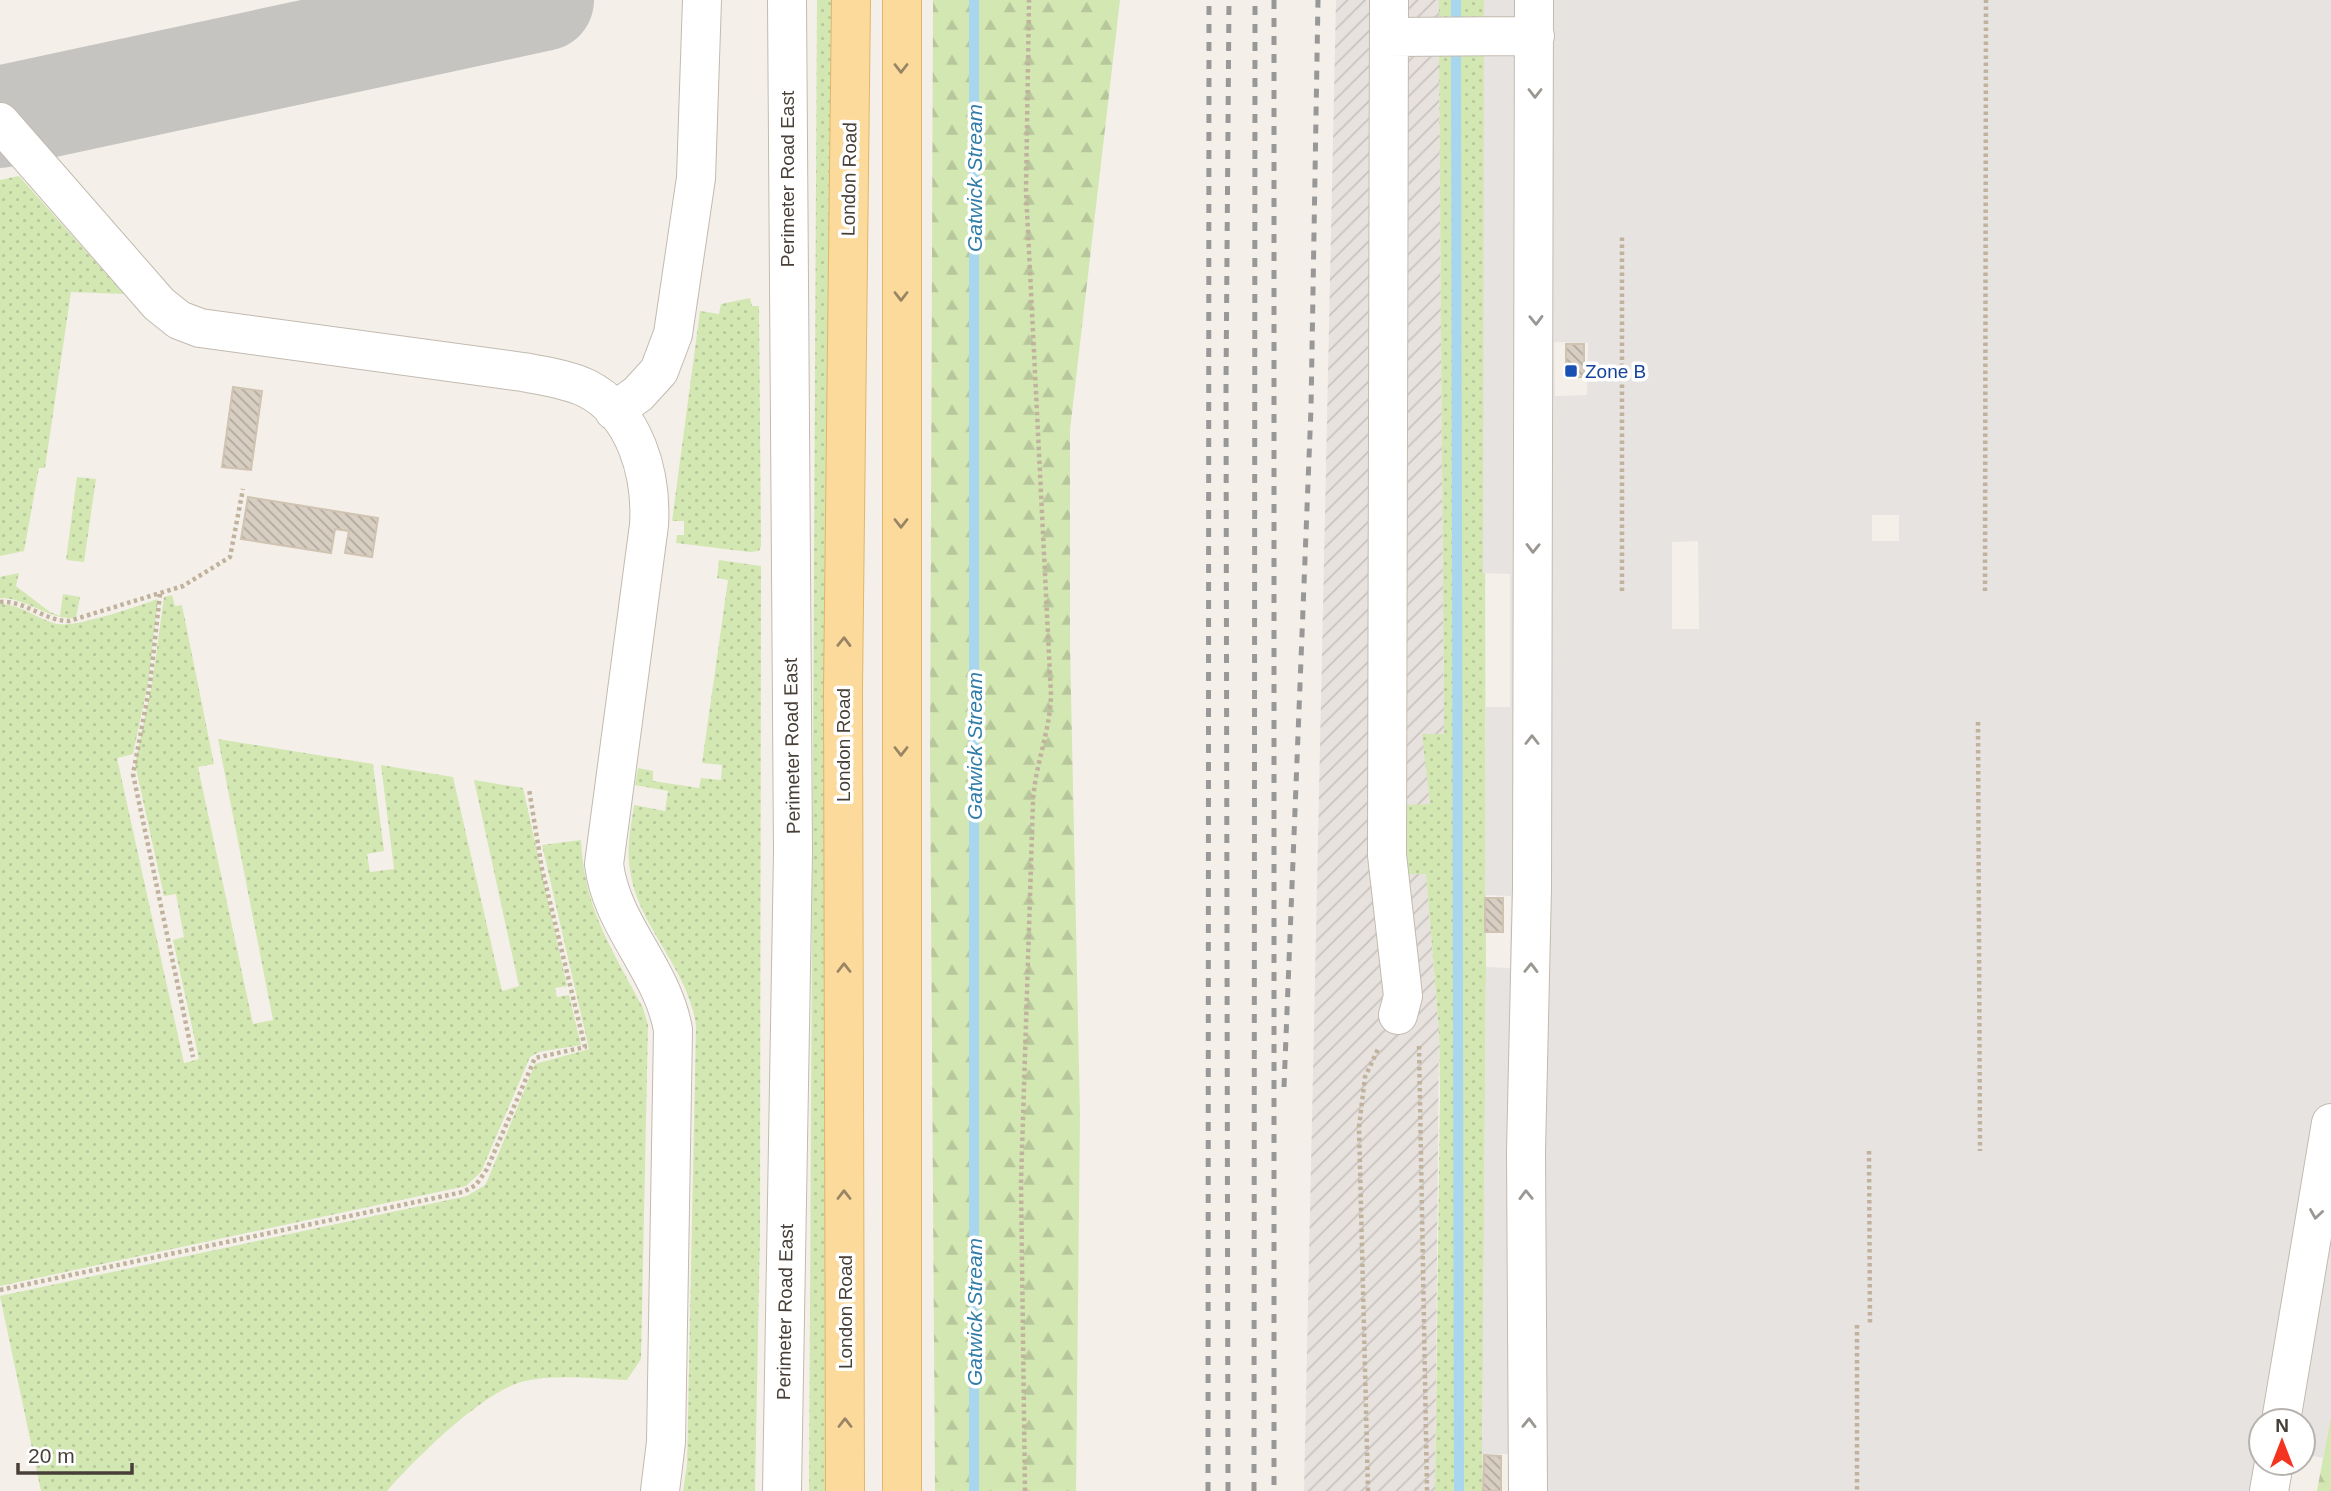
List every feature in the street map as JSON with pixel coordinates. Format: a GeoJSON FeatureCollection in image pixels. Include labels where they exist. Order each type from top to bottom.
{"type":"FeatureCollection","features":[{"type":"Feature","properties":{"kind":"main road","name":"London Road"},"geometry":{"type":"LineString","coordinates":[[845,1491],[843,690],[851,0]]}},
{"type":"Feature","properties":{"kind":"main road"},"geometry":{"type":"LineString","coordinates":[[902,0],[902,1491]]}},
{"type":"Feature","properties":{"kind":"street"},"geometry":{"type":"LineString","coordinates":[[614,411],[638,394],[659,371],[673,334],[696,178],[702,0]]}},
{"type":"Feature","properties":{"kind":"street","name":"Perimeter Road East"},"geometry":{"type":"LineString","coordinates":[[782,1491],[793,852],[787,0]]}},
{"type":"Feature","properties":{"kind":"street"},"geometry":{"type":"LineString","coordinates":[[1398,1015],[1403,996],[1387,855],[1389,19],[1534,18],[1536,330],[1532,889],[1526,1151],[1528,1491]]}},
{"type":"Feature","properties":{"kind":"street"},"geometry":{"type":"LineString","coordinates":[[0,122],[149,293],[179,320],[200,328],[228,333],[543,376],[586,388],[614,411],[642,456],[650,506],[604,864],[606,879],[618,911],[667,1006],[674,1046],[666,1442],[660,1491]]}},
{"type":"Feature","properties":{"kind":"street"},"geometry":{"type":"LineString","coordinates":[[2283,1407],[2331,1123]]}},
{"type":"Feature","properties":{"kind":"path"},"geometry":{"type":"LineString","coordinates":[[1025,1491],[1021,1182],[1032,815],[1035,770],[1048,727],[1051,695],[1026,191],[1029,0]]}},
{"type":"Feature","properties":{"kind":"path"},"geometry":{"type":"LineString","coordinates":[[1985,591],[1986,0]]}},
{"type":"Feature","properties":{"kind":"path"},"geometry":{"type":"LineString","coordinates":[[1622,237],[1622,591]]}},
{"type":"Feature","properties":{"kind":"path"},"geometry":{"type":"LineString","coordinates":[[0,602],[13,602],[55,620],[69,621],[160,594],[200,578],[230,557],[243,489]]}},
{"type":"Feature","properties":{"kind":"path"},"geometry":{"type":"LineString","coordinates":[[160,594],[150,684],[133,774],[193,1057]]}},
{"type":"Feature","properties":{"kind":"path"},"geometry":{"type":"LineString","coordinates":[[1978,722],[1980,1151]]}},
{"type":"Feature","properties":{"kind":"path"},"geometry":{"type":"LineString","coordinates":[[0,1290],[463,1192],[476,1185],[487,1169],[509,1121],[531,1062],[541,1056],[585,1047],[542,869],[529,789]]}},
{"type":"Feature","properties":{"kind":"path"},"geometry":{"type":"LineString","coordinates":[[1368,1491],[1360,1104],[1371,1064],[1398,1015],[1415,1038],[1420,1053],[1427,1491]]}},
{"type":"Feature","properties":{"kind":"path"},"geometry":{"type":"LineString","coordinates":[[1869,1151],[1870,1325]]}},
{"type":"Feature","properties":{"kind":"path"},"geometry":{"type":"LineString","coordinates":[[1857,1325],[1857,1491]]}},
{"type":"Feature","properties":{"kind":"shaded area"},"geometry":{"type":"Polygon","coordinates":[[[1336,0],[1439,0],[1439,15],[1484,22],[1439,57],[1444,734],[1423,734],[1430,805],[1405,805],[1407,874],[1426,873],[1439,1030],[1435,1491],[1304,1491],[1336,0]]]}},
{"type":"Feature","properties":{"kind":"shaded area"},"geometry":{"type":"Polygon","coordinates":[[[1484,0],[2331,0],[2331,1415],[2323,1458],[2317,1457],[2317,1407],[2247,1407],[2247,1477],[2272,1477],[2284,1491],[1510,1491],[1510,1454],[1482,1454],[1486,967],[1510,968],[1511,896],[1485,895],[1486,707],[1510,707],[1510,574],[1483,573],[1484,0]],[[1554,342],[1555,396],[1587,395],[1588,343],[1554,342]],[[1872,515],[1872,541],[1899,541],[1899,515],[1872,515]],[[1698,541],[1672,542],[1672,629],[1699,629],[1698,541]]]}},
{"type":"Feature","properties":{"kind":"green space"},"geometry":{"type":"Polygon","coordinates":[[[817,0],[834,0],[832,1491],[809,1491],[817,0]]]}},
{"type":"Feature","properties":{"kind":"green space"},"geometry":{"type":"Polygon","coordinates":[[[933,0],[1120,0],[1070,430],[1070,645],[1080,1116],[1076,1491],[935,1491],[930,757],[933,0]]]}},
{"type":"Feature","properties":{"kind":"green space"},"geometry":{"type":"Polygon","coordinates":[[[1439,0],[1484,0],[1484,22],[1444,22],[1439,16],[1439,0]]]}},
{"type":"Feature","properties":{"kind":"green space"},"geometry":{"type":"Polygon","coordinates":[[[1443,51],[1484,52],[1486,967],[1482,1491],[1435,1491],[1439,1030],[1426,874],[1406,874],[1404,805],[1430,804],[1422,734],[1444,734],[1439,56],[1443,51]]]}},
{"type":"Feature","properties":{"kind":"green space"},"geometry":{"type":"Polygon","coordinates":[[[19,176],[124,294],[71,292],[45,468],[39,468],[24,551],[0,556],[0,180],[19,176]]]}},
{"type":"Feature","properties":{"kind":"green space"},"geometry":{"type":"Polygon","coordinates":[[[750,298],[752,306],[759,306],[761,546],[759,551],[750,552],[676,543],[677,535],[684,535],[684,521],[672,521],[700,311],[719,314],[721,304],[750,298]]]}},
{"type":"Feature","properties":{"kind":"green space"},"geometry":{"type":"Polygon","coordinates":[[[77,477],[96,479],[84,562],[66,560],[77,477]]]}},
{"type":"Feature","properties":{"kind":"green space"},"geometry":{"type":"Polygon","coordinates":[[[719,560],[761,566],[760,1232],[755,1491],[683,1491],[687,1465],[696,1025],[683,984],[642,909],[629,862],[629,846],[634,805],[665,811],[668,791],[635,785],[638,768],[653,771],[653,781],[699,788],[701,778],[721,780],[722,765],[702,763],[728,580],[717,578],[719,560]]]}},
{"type":"Feature","properties":{"kind":"green space"},"geometry":{"type":"Polygon","coordinates":[[[19,573],[16,586],[50,612],[60,616],[63,594],[80,597],[76,618],[56,616],[20,601],[0,598],[0,577],[19,573]]]}},
{"type":"Feature","properties":{"kind":"green space"},"geometry":{"type":"Polygon","coordinates":[[[172,595],[175,606],[182,605],[214,764],[198,767],[253,1024],[273,1020],[218,739],[373,764],[384,851],[367,854],[370,872],[394,869],[381,765],[453,777],[502,991],[519,986],[474,780],[523,788],[567,986],[555,988],[557,997],[569,995],[581,1045],[539,1052],[530,1057],[481,1172],[466,1186],[0,1286],[0,604],[15,606],[57,624],[66,624],[107,616],[158,599],[148,683],[133,754],[117,758],[184,1063],[199,1059],[173,940],[184,937],[176,894],[164,896],[135,764],[152,684],[164,597],[172,595]]]}},
{"type":"Feature","properties":{"kind":"green space"},"geometry":{"type":"Polygon","coordinates":[[[581,840],[583,865],[594,908],[643,1008],[648,1025],[641,1359],[627,1380],[550,1378],[525,1381],[508,1387],[490,1397],[451,1427],[387,1491],[41,1491],[0,1296],[467,1196],[485,1185],[535,1064],[589,1049],[542,845],[581,840]]]}},
{"type":"Feature","properties":{"kind":"green space"},"geometry":{"type":"Polygon","coordinates":[[[2331,1415],[2331,1491],[2317,1491],[2331,1415]]]}},
{"type":"Feature","properties":{"kind":"building"},"geometry":{"type":"Polygon","coordinates":[[[1566,344],[1584,344],[1584,377],[1566,377],[1566,344]]]}},
{"type":"Feature","properties":{"kind":"building"},"geometry":{"type":"Polygon","coordinates":[[[233,387],[262,391],[251,470],[222,467],[233,387]]]}},
{"type":"Feature","properties":{"kind":"building"},"geometry":{"type":"Polygon","coordinates":[[[248,497],[378,518],[372,557],[345,553],[349,531],[335,529],[331,553],[241,539],[248,497]]]}},
{"type":"Feature","properties":{"kind":"building"},"geometry":{"type":"Polygon","coordinates":[[[1485,898],[1503,898],[1503,932],[1485,932],[1485,898]]]}},
{"type":"Feature","properties":{"kind":"building"},"geometry":{"type":"Polygon","coordinates":[[[1484,1455],[1501,1456],[1501,1491],[1483,1491],[1484,1455]]]}},
{"type":"Feature","properties":{"kind":"waterway","name":"Gatwick Stream"},"geometry":{"type":"LineString","coordinates":[[974,0],[974,1491]]}},
{"type":"Feature","properties":{"kind":"waterway"},"geometry":{"type":"LineString","coordinates":[[1456,0],[1456,19]]}},
{"type":"Feature","properties":{"kind":"waterway"},"geometry":{"type":"LineString","coordinates":[[1456,58],[1459,1491]]}},
{"type":"Feature","properties":{"kind":"taxiway"},"geometry":{"type":"LineString","coordinates":[[0,117],[543,0]]}},
{"type":"Feature","properties":{"kind":"railway"},"geometry":{"type":"LineString","coordinates":[[1208,1491],[1209,0]]}},
{"type":"Feature","properties":{"kind":"railway"},"geometry":{"type":"LineString","coordinates":[[1228,1491],[1226,383],[1229,0]]}},
{"type":"Feature","properties":{"kind":"railway"},"geometry":{"type":"LineString","coordinates":[[1254,1491],[1255,0]]}},
{"type":"Feature","properties":{"kind":"railway"},"geometry":{"type":"LineString","coordinates":[[1274,0],[1274,1491]]}},
{"type":"Feature","properties":{"kind":"railway"},"geometry":{"type":"LineString","coordinates":[[1284,1087],[1311,408],[1318,0]]}},
{"type":"Feature","properties":{"kind":"place","name":"Zone B"},"geometry":{"type":"Point","coordinates":[1571,371]}}]}
